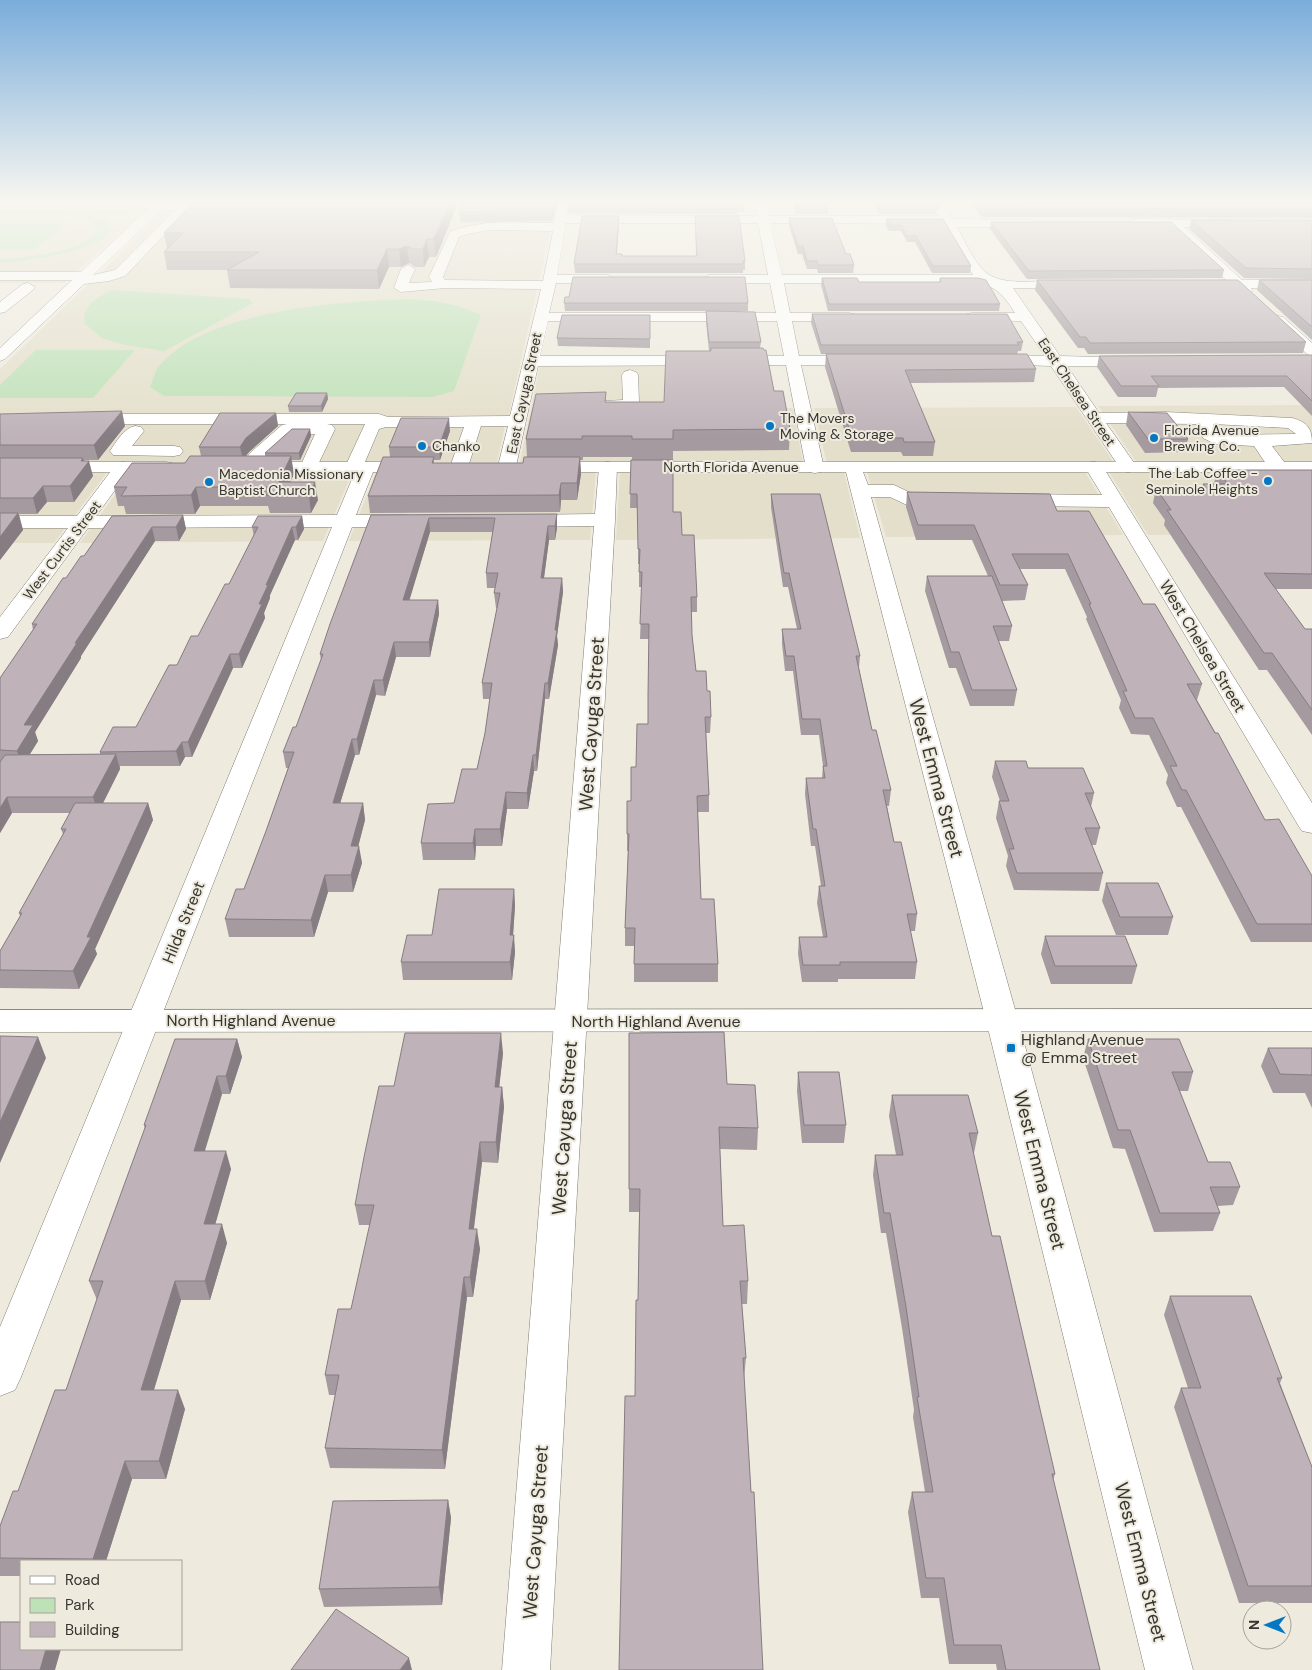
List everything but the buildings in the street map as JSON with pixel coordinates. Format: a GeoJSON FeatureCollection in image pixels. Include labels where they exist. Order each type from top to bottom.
{"type":"FeatureCollection","features":[{"type":"Feature","properties":{"kind":"street"},"geometry":{"type":"LineString","coordinates":[[63,280],[80,281]]}},
{"type":"Feature","properties":{"kind":"street"},"geometry":{"type":"LineString","coordinates":[[0,287],[33,287],[88,280]]}},
{"type":"Feature","properties":{"kind":"street"},"geometry":{"type":"LineString","coordinates":[[404,280],[401,288],[422,288],[445,284],[597,280]]}},
{"type":"Feature","properties":{"kind":"street"},"geometry":{"type":"LineString","coordinates":[[438,280],[445,284]]}},
{"type":"Feature","properties":{"kind":"street"},"geometry":{"type":"LineString","coordinates":[[777,280],[816,468]]}},
{"type":"Feature","properties":{"kind":"street"},"geometry":{"type":"LineString","coordinates":[[982,280],[1017,285],[1084,285]]}},
{"type":"Feature","properties":{"kind":"street","name":"East Chelsea Street"},"geometry":{"type":"LineString","coordinates":[[990,280],[1007,290],[1128,467]]}},
{"type":"Feature","properties":{"kind":"street"},"geometry":{"type":"LineString","coordinates":[[1235,280],[1253,298]]}},
{"type":"Feature","properties":{"kind":"street"},"geometry":{"type":"LineString","coordinates":[[0,356],[80,281]]}},
{"type":"Feature","properties":{"kind":"street","name":"East Cayuga Street"},"geometry":{"type":"LineString","coordinates":[[507,466],[549,282]]}},
{"type":"Feature","properties":{"kind":"street"},"geometry":{"type":"LineString","coordinates":[[1190,284],[1312,284]]}},
{"type":"Feature","properties":{"kind":"street"},"geometry":{"type":"LineString","coordinates":[[0,309],[33,287]]}},
{"type":"Feature","properties":{"kind":"street"},"geometry":{"type":"LineString","coordinates":[[1268,311],[1309,357]]}},
{"type":"Feature","properties":{"kind":"street"},"geometry":{"type":"LineString","coordinates":[[540,317],[866,317]]}},
{"type":"Feature","properties":{"kind":"street"},"geometry":{"type":"LineString","coordinates":[[955,317],[1026,317]]}},
{"type":"Feature","properties":{"kind":"street"},"geometry":{"type":"LineString","coordinates":[[16,323],[35,323]]}},
{"type":"Feature","properties":{"kind":"street"},"geometry":{"type":"LineString","coordinates":[[530,361],[882,360]]}},
{"type":"Feature","properties":{"kind":"street"},"geometry":{"type":"LineString","coordinates":[[979,361],[1155,360]]}},
{"type":"Feature","properties":{"kind":"street"},"geometry":{"type":"LineString","coordinates":[[574,406],[628,404],[631,402],[630,375]]}},
{"type":"Feature","properties":{"kind":"street"},"geometry":{"type":"LineString","coordinates":[[72,422],[89,419],[379,419],[385,422],[474,422],[519,414],[538,406]]}},
{"type":"Feature","properties":{"kind":"street"},"geometry":{"type":"LineString","coordinates":[[1095,418],[1165,417],[1292,423],[1304,432],[1308,439],[1221,440],[1209,434],[1202,420]]}},
{"type":"Feature","properties":{"kind":"street","name":"Hilda Street"},"geometry":{"type":"LineString","coordinates":[[0,1377],[344,522],[372,426],[385,422]]}},
{"type":"Feature","properties":{"kind":"street"},"geometry":{"type":"LineString","coordinates":[[459,467],[474,422]]}},
{"type":"Feature","properties":{"kind":"street"},"geometry":{"type":"LineString","coordinates":[[0,467],[164,467],[178,459],[190,429]]}},
{"type":"Feature","properties":{"kind":"street"},"geometry":{"type":"LineString","coordinates":[[249,467],[256,457],[288,430],[326,429],[309,467]]}},
{"type":"Feature","properties":{"kind":"street"},"geometry":{"type":"LineString","coordinates":[[135,431],[119,451],[178,459]]}},
{"type":"Feature","properties":{"kind":"street"},"geometry":{"type":"LineString","coordinates":[[1259,441],[1279,467]]}},
{"type":"Feature","properties":{"kind":"street","name":"West Curtis Street"},"geometry":{"type":"LineString","coordinates":[[0,632],[123,467]]}},
{"type":"Feature","properties":{"kind":"street","name":"North Florida Avenue"},"geometry":{"type":"LineString","coordinates":[[230,467],[816,468],[858,479],[1094,467],[1312,467]]}},
{"type":"Feature","properties":{"kind":"street","name":"West Cayuga Street"},"geometry":{"type":"LineString","coordinates":[[526,1670],[572,1021],[608,467]]}},
{"type":"Feature","properties":{"kind":"street","name":"West Chelsea Street"},"geometry":{"type":"LineString","coordinates":[[1094,467],[1312,825]]}},
{"type":"Feature","properties":{"kind":"street"},"geometry":{"type":"LineString","coordinates":[[858,479],[894,491],[907,499],[964,500]]}},
{"type":"Feature","properties":{"kind":"street","name":"West Emma Street"},"geometry":{"type":"LineString","coordinates":[[858,479],[1002,1020],[1169,1670]]}},
{"type":"Feature","properties":{"kind":"street"},"geometry":{"type":"LineString","coordinates":[[993,500],[1115,501]]}},
{"type":"Feature","properties":{"kind":"street"},"geometry":{"type":"LineString","coordinates":[[498,521],[605,520]]}},
{"type":"Feature","properties":{"kind":"street"},"geometry":{"type":"LineString","coordinates":[[0,522],[421,521]]}},
{"type":"Feature","properties":{"kind":"street","name":"North Highland Avenue"},"geometry":{"type":"LineString","coordinates":[[0,1021],[1312,1020]]}},
{"type":"Feature","properties":{"kind":"shaded area"},"geometry":{"type":"Polygon","coordinates":[[[0,280],[67,280],[64,283],[0,283],[0,280]]]}},
{"type":"Feature","properties":{"kind":"shaded area"},"geometry":{"type":"Polygon","coordinates":[[[93,280],[539,280],[508,418],[0,418],[0,369],[93,280]]]}},
{"type":"Feature","properties":{"kind":"shaded area"},"geometry":{"type":"Polygon","coordinates":[[[693,363],[698,408],[793,408],[803,463],[520,462],[540,364],[693,363]]]}},
{"type":"Feature","properties":{"kind":"shaded area"},"geometry":{"type":"Polygon","coordinates":[[[1312,405],[1312,463],[1137,463],[1098,406],[1312,405]]]}},
{"type":"Feature","properties":{"kind":"shaded area"},"geometry":{"type":"Polygon","coordinates":[[[1076,407],[1114,463],[827,464],[814,408],[1076,407]]]}},
{"type":"Feature","properties":{"kind":"shaded area"},"geometry":{"type":"Polygon","coordinates":[[[287,421],[506,421],[497,462],[0,463],[0,425],[287,421]]]}},
{"type":"Feature","properties":{"kind":"shaded area"},"geometry":{"type":"Polygon","coordinates":[[[0,471],[108,471],[54,543],[0,543],[0,471]]]}},
{"type":"Feature","properties":{"kind":"shaded area"},"geometry":{"type":"Polygon","coordinates":[[[132,471],[353,471],[323,541],[80,543],[132,471]]]}},
{"type":"Feature","properties":{"kind":"shaded area"},"geometry":{"type":"Polygon","coordinates":[[[376,471],[596,471],[590,540],[349,541],[376,471]]]}},
{"type":"Feature","properties":{"kind":"shaded area"},"geometry":{"type":"Polygon","coordinates":[[[620,471],[844,472],[860,538],[616,540],[620,471]]]}},
{"type":"Feature","properties":{"kind":"shaded area"},"geometry":{"type":"Polygon","coordinates":[[[1312,471],[1267,534],[1148,535],[1109,472],[1312,471]]]}},
{"type":"Feature","properties":{"kind":"shaded area"},"geometry":{"type":"Polygon","coordinates":[[[867,472],[1085,472],[1123,535],[886,537],[867,472]]]}},
{"type":"Feature","properties":{"kind":"green space"},"geometry":{"type":"Polygon","coordinates":[[[111,290],[249,299],[253,303],[164,351],[121,344],[102,338],[85,324],[86,312],[91,303],[111,290]]]}},
{"type":"Feature","properties":{"kind":"green space"},"geometry":{"type":"Polygon","coordinates":[[[406,299],[444,303],[481,315],[454,391],[432,397],[164,396],[150,387],[159,366],[180,347],[208,332],[240,321],[310,307],[406,299]]]}},
{"type":"Feature","properties":{"kind":"green space"},"geometry":{"type":"Polygon","coordinates":[[[36,350],[135,350],[93,398],[0,398],[0,385],[36,350]]]}},
{"type":"Feature","properties":{"kind":"place","name":"The Movers Moving & Storage"},"geometry":{"type":"Point","coordinates":[770,426]}},
{"type":"Feature","properties":{"kind":"place","name":"Florida Avenue Brewing Co."},"geometry":{"type":"Point","coordinates":[1154,438]}},
{"type":"Feature","properties":{"kind":"place","name":"Chanko"},"geometry":{"type":"Point","coordinates":[422,446]}},
{"type":"Feature","properties":{"kind":"place","name":"The Lab Coffee - Seminole Heights"},"geometry":{"type":"Point","coordinates":[1268,481]}},
{"type":"Feature","properties":{"kind":"place","name":"Macedonia Missionary Baptist Church"},"geometry":{"type":"Point","coordinates":[209,482]}},
{"type":"Feature","properties":{"kind":"place","name":"Highland Avenue @ Emma Street"},"geometry":{"type":"Point","coordinates":[1011,1048]}}]}
